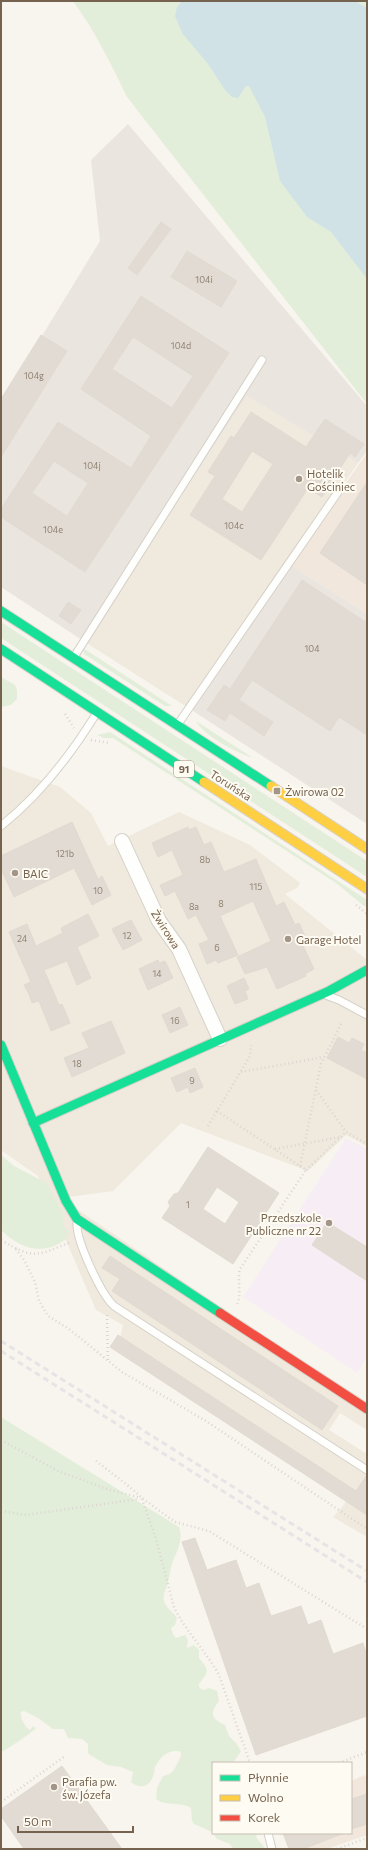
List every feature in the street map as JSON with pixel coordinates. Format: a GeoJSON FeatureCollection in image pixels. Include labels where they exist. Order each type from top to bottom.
{"type":"FeatureCollection","features":[{"type":"Feature","properties":{"kind":"street","name":"Toruńska"},"geometry":{"type":"LineString","coordinates":[[1,611],[367,849]]}},
{"type":"Feature","properties":{"kind":"street","name":"Toruńska"},"geometry":{"type":"LineString","coordinates":[[1,649],[367,889]]}},
{"type":"Feature","properties":{"kind":"street","name":"Żwirowa"},"geometry":{"type":"LineString","coordinates":[[122,841],[159,921],[179,949],[220,1039]]}},
{"type":"Feature","properties":{"kind":"street"},"geometry":{"type":"LineString","coordinates":[[33,1123],[323,994],[346,983],[367,970]]}},
{"type":"Feature","properties":{"kind":"street"},"geometry":{"type":"LineString","coordinates":[[1,1045],[66,1200],[77,1219],[367,1409]]}},
{"type":"Feature","properties":{"kind":"lane"},"geometry":{"type":"LineString","coordinates":[[73,659],[262,360]]}},
{"type":"Feature","properties":{"kind":"lane"},"geometry":{"type":"LineString","coordinates":[[177,726],[338,492]]}},
{"type":"Feature","properties":{"kind":"lane"},"geometry":{"type":"LineString","coordinates":[[1,826],[18,812],[45,783],[83,735],[97,712]]}},
{"type":"Feature","properties":{"kind":"lane"},"geometry":{"type":"LineString","coordinates":[[323,994],[339,1000],[367,1015]]}},
{"type":"Feature","properties":{"kind":"lane"},"geometry":{"type":"LineString","coordinates":[[77,1219],[78,1239],[102,1292],[108,1300],[367,1470]]}},
{"type":"Feature","properties":{"kind":"lane"},"geometry":{"type":"LineString","coordinates":[[268,1834],[272,1849]]}},
{"type":"Feature","properties":{"kind":"path"},"geometry":{"type":"LineString","coordinates":[[300,1166],[324,1057],[342,1022]]}},
{"type":"Feature","properties":{"kind":"path"},"geometry":{"type":"LineString","coordinates":[[208,1126],[250,1056],[251,1048],[247,1027]]}},
{"type":"Feature","properties":{"kind":"path"},"geometry":{"type":"LineString","coordinates":[[240,1072],[324,1057]]}},
{"type":"Feature","properties":{"kind":"path"},"geometry":{"type":"LineString","coordinates":[[316,1090],[346,1132],[367,1144]]}},
{"type":"Feature","properties":{"kind":"path"},"geometry":{"type":"LineString","coordinates":[[217,1111],[306,1170]]}},
{"type":"Feature","properties":{"kind":"path"},"geometry":{"type":"LineString","coordinates":[[228,1318],[240,1299],[238,1278],[240,1269],[306,1170],[346,1132]]}},
{"type":"Feature","properties":{"kind":"path"},"geometry":{"type":"LineString","coordinates":[[275,1149],[341,1137]]}},
{"type":"Feature","properties":{"kind":"path"},"geometry":{"type":"LineString","coordinates":[[1,1240],[16,1249],[30,1254],[40,1254],[52,1251],[78,1239]]}},
{"type":"Feature","properties":{"kind":"path"},"geometry":{"type":"LineString","coordinates":[[16,1249],[24,1260],[35,1282],[39,1301],[48,1316],[69,1329],[122,1372],[212,1425],[338,1511],[367,1529]]}},
{"type":"Feature","properties":{"kind":"path"},"geometry":{"type":"LineString","coordinates":[[108,1300],[108,1360]]}},
{"type":"Feature","properties":{"kind":"path"},"geometry":{"type":"LineString","coordinates":[[1,1440],[58,1471],[107,1489],[142,1498]]}},
{"type":"Feature","properties":{"kind":"path"},"geometry":{"type":"LineString","coordinates":[[96,1461],[175,1522],[209,1531],[367,1629]]}},
{"type":"Feature","properties":{"kind":"path"},"geometry":{"type":"LineString","coordinates":[[1,1511],[26,1514],[142,1498]]}},
{"type":"Feature","properties":{"kind":"path"},"geometry":{"type":"LineString","coordinates":[[142,1498],[156,1539],[174,1607],[178,1616],[213,1664],[219,1675],[250,1762]]}},
{"type":"Feature","properties":{"kind":"path"},"geometry":{"type":"LineString","coordinates":[[342,1762],[367,1752]]}},
{"type":"Feature","properties":{"kind":"path"},"geometry":{"type":"LineString","coordinates":[[1,1802],[65,1756]]}},
{"type":"Feature","properties":{"kind":"path"},"geometry":{"type":"LineString","coordinates":[[337,1849],[367,1838]]}},
{"type":"Feature","properties":{"kind":"shaded area"},"geometry":{"type":"Polygon","coordinates":[[[182,1],[355,1],[367,8],[367,279],[331,232],[307,217],[280,181],[265,117],[249,86],[246,86],[238,98],[232,97],[225,90],[208,64],[182,33],[175,16],[177,7],[182,1]]]}},
{"type":"Feature","properties":{"kind":"shaded area"},"geometry":{"type":"Polygon","coordinates":[[[128,124],[367,406],[367,451],[358,463],[247,396],[85,642],[1,587],[1,403],[100,241],[91,160],[128,124]]]}},
{"type":"Feature","properties":{"kind":"shaded area"},"geometry":{"type":"Polygon","coordinates":[[[247,396],[358,463],[190,709],[85,642],[247,396]]]}},
{"type":"Feature","properties":{"kind":"shaded area"},"geometry":{"type":"Polygon","coordinates":[[[367,453],[367,614],[289,564],[367,453]]]}},
{"type":"Feature","properties":{"kind":"shaded area"},"geometry":{"type":"Polygon","coordinates":[[[289,564],[367,614],[367,824],[190,709],[289,564]]]}},
{"type":"Feature","properties":{"kind":"shaded area"},"geometry":{"type":"Polygon","coordinates":[[[1,766],[60,787],[91,813],[108,846],[179,812],[250,845],[300,883],[297,888],[285,894],[367,960],[367,1146],[346,1135],[308,1171],[181,1123],[113,1191],[68,1197],[71,1205],[367,1407],[367,1430],[340,1413],[329,1430],[367,1454],[367,1537],[333,1517],[343,1506],[349,1495],[119,1342],[123,1325],[96,1310],[38,1176],[1,1150],[1,766]]]}},
{"type":"Feature","properties":{"kind":"shaded area","name":"Przedszkole Publiczne nr 22"},"geometry":{"type":"Polygon","coordinates":[[[346,1138],[367,1149],[367,1357],[357,1373],[243,1297],[346,1138]]]}},
{"type":"Feature","properties":{"kind":"shaded area"},"geometry":{"type":"Polygon","coordinates":[[[365,1775],[367,1781],[367,1835],[327,1849],[289,1849],[283,1834],[352,1834],[352,1781],[365,1775]]]}},
{"type":"Feature","properties":{"kind":"green space"},"geometry":{"type":"Polygon","coordinates":[[[73,1],[367,1],[367,404],[127,97],[96,36],[73,1]]]}},
{"type":"Feature","properties":{"kind":"green space"},"geometry":{"type":"Polygon","coordinates":[[[1,622],[367,861],[367,877],[1,638],[1,622]]]}},
{"type":"Feature","properties":{"kind":"green space"},"geometry":{"type":"Polygon","coordinates":[[[83,648],[172,706],[165,706],[84,654],[83,648]]]}},
{"type":"Feature","properties":{"kind":"green space"},"geometry":{"type":"Polygon","coordinates":[[[1,677],[15,685],[17,690],[17,699],[11,705],[1,707],[1,677]]]}},
{"type":"Feature","properties":{"kind":"green space"},"geometry":{"type":"Polygon","coordinates":[[[196,721],[253,758],[230,748],[206,733],[196,721]]]}},
{"type":"Feature","properties":{"kind":"green space"},"geometry":{"type":"Polygon","coordinates":[[[110,732],[367,900],[367,906],[364,906],[336,883],[113,738],[104,738],[97,735],[110,732]]]}},
{"type":"Feature","properties":{"kind":"green space"},"geometry":{"type":"Polygon","coordinates":[[[1,1155],[14,1166],[47,1183],[63,1214],[64,1226],[68,1234],[64,1241],[52,1247],[36,1249],[21,1245],[1,1230],[1,1155]]]}},
{"type":"Feature","properties":{"kind":"green space"},"geometry":{"type":"Polygon","coordinates":[[[1,1417],[179,1527],[181,1537],[180,1542],[172,1564],[164,1596],[166,1606],[177,1618],[175,1625],[171,1628],[176,1638],[185,1635],[188,1640],[187,1648],[194,1645],[199,1650],[199,1658],[207,1671],[199,1684],[199,1687],[203,1690],[209,1688],[217,1691],[219,1701],[214,1709],[213,1715],[216,1720],[225,1725],[229,1736],[241,1751],[234,1762],[212,1762],[212,1832],[194,1824],[192,1821],[191,1808],[182,1805],[164,1803],[156,1799],[157,1788],[163,1776],[173,1771],[180,1759],[181,1752],[173,1751],[166,1754],[157,1763],[154,1775],[149,1783],[144,1786],[138,1786],[131,1782],[133,1772],[121,1767],[107,1765],[88,1753],[88,1744],[82,1739],[68,1738],[64,1729],[53,1729],[38,1718],[24,1711],[21,1712],[21,1714],[25,1725],[30,1730],[33,1726],[36,1728],[1,1752],[1,1417]]]}},
{"type":"Feature","properties":{"kind":"green space"},"geometry":{"type":"Polygon","coordinates":[[[213,1834],[257,1834],[257,1838],[265,1849],[233,1849],[230,1844],[217,1839],[213,1834]]]}},
{"type":"Feature","properties":{"kind":"building"},"geometry":{"type":"Polygon","coordinates":[[[161,222],[171,229],[137,275],[128,268],[161,222]]]}},
{"type":"Feature","properties":{"kind":"building"},"geometry":{"type":"Polygon","coordinates":[[[187,251],[237,281],[221,307],[171,277],[187,251]]]}},
{"type":"Feature","properties":{"kind":"building"},"geometry":{"type":"Polygon","coordinates":[[[141,296],[229,353],[85,572],[1,517],[1,509],[58,422],[131,468],[151,436],[81,389],[141,296]],[[133,337],[112,369],[172,408],[193,376],[133,337]],[[54,461],[32,493],[67,516],[88,483],[54,461]]]}},
{"type":"Feature","properties":{"kind":"building"},"geometry":{"type":"Polygon","coordinates":[[[41,335],[67,351],[1,457],[1,399],[41,335]]]}},
{"type":"Feature","properties":{"kind":"building","name":"Hotelik Gościniec"},"geometry":{"type":"Polygon","coordinates":[[[251,412],[306,447],[325,419],[364,444],[355,457],[350,453],[322,497],[308,488],[261,560],[190,515],[215,476],[208,472],[231,436],[234,438],[251,412]],[[252,451],[222,499],[242,512],[273,464],[252,451]]]}},
{"type":"Feature","properties":{"kind":"building"},"geometry":{"type":"Polygon","coordinates":[[[367,482],[367,585],[320,553],[367,482]]]}},
{"type":"Feature","properties":{"kind":"building"},"geometry":{"type":"Polygon","coordinates":[[[302,580],[367,623],[367,735],[339,717],[330,731],[252,680],[239,700],[273,722],[264,736],[230,713],[225,721],[207,710],[224,685],[230,689],[302,580]]]}},
{"type":"Feature","properties":{"kind":"building"},"geometry":{"type":"Polygon","coordinates":[[[68,602],[81,610],[71,624],[59,616],[68,602]]]}},
{"type":"Feature","properties":{"kind":"building"},"geometry":{"type":"Polygon","coordinates":[[[72,822],[98,879],[102,876],[111,895],[92,905],[74,868],[14,897],[1,869],[1,856],[72,822]]]}},
{"type":"Feature","properties":{"kind":"building"},"geometry":{"type":"Polygon","coordinates":[[[188,827],[189,830],[196,827],[204,845],[211,842],[224,872],[256,859],[276,906],[284,902],[295,925],[299,923],[305,936],[300,939],[314,969],[305,974],[306,976],[277,989],[267,967],[245,974],[237,957],[271,941],[253,901],[220,916],[238,955],[218,963],[216,960],[207,964],[199,944],[209,940],[196,915],[188,919],[175,891],[165,896],[160,885],[183,875],[172,850],[158,857],[152,843],[188,827]]]}},
{"type":"Feature","properties":{"kind":"building"},"geometry":{"type":"Polygon","coordinates":[[[88,914],[99,936],[77,947],[91,978],[77,985],[67,961],[44,970],[59,1005],[62,1004],[70,1023],[51,1031],[39,1001],[32,1003],[24,985],[31,982],[9,932],[27,924],[36,946],[63,933],[61,928],[88,914]]]}},
{"type":"Feature","properties":{"kind":"building"},"geometry":{"type":"Polygon","coordinates":[[[131,920],[142,940],[123,950],[112,929],[131,920]]]}},
{"type":"Feature","properties":{"kind":"building"},"geometry":{"type":"Polygon","coordinates":[[[158,960],[159,963],[165,961],[173,978],[148,990],[139,969],[158,960]]]}},
{"type":"Feature","properties":{"kind":"building"},"geometry":{"type":"Polygon","coordinates":[[[244,978],[249,989],[245,991],[248,999],[235,1004],[227,986],[244,978]]]}},
{"type":"Feature","properties":{"kind":"building"},"geometry":{"type":"Polygon","coordinates":[[[180,1007],[188,1025],[170,1033],[162,1015],[180,1007]]]}},
{"type":"Feature","properties":{"kind":"building"},"geometry":{"type":"Polygon","coordinates":[[[111,1021],[125,1053],[72,1077],[64,1058],[89,1048],[82,1033],[111,1021]]]}},
{"type":"Feature","properties":{"kind":"building"},"geometry":{"type":"Polygon","coordinates":[[[338,1037],[349,1043],[352,1038],[364,1044],[361,1050],[367,1053],[367,1079],[327,1058],[338,1037]]]}},
{"type":"Feature","properties":{"kind":"building"},"geometry":{"type":"Polygon","coordinates":[[[195,1068],[203,1087],[190,1093],[188,1087],[177,1092],[171,1078],[195,1068]]]}},
{"type":"Feature","properties":{"kind":"building"},"geometry":{"type":"Polygon","coordinates":[[[208,1147],[279,1193],[233,1264],[162,1218],[170,1206],[168,1202],[174,1194],[178,1193],[208,1147]],[[217,1187],[203,1209],[225,1224],[239,1202],[217,1187]]]}},
{"type":"Feature","properties":{"kind":"building"},"geometry":{"type":"Polygon","coordinates":[[[327,1222],[367,1247],[367,1281],[312,1245],[327,1222]]]}},
{"type":"Feature","properties":{"kind":"building"},"geometry":{"type":"Polygon","coordinates":[[[110,1256],[338,1406],[322,1430],[112,1291],[120,1279],[102,1268],[110,1256]]]}},
{"type":"Feature","properties":{"kind":"building"},"geometry":{"type":"Polygon","coordinates":[[[118,1335],[356,1491],[367,1475],[367,1515],[110,1347],[118,1335]]]}},
{"type":"Feature","properties":{"kind":"building"},"geometry":{"type":"Polygon","coordinates":[[[195,1538],[207,1570],[236,1560],[246,1588],[259,1583],[271,1616],[301,1606],[308,1625],[321,1620],[333,1654],[363,1643],[367,1656],[367,1716],[256,1755],[182,1542],[195,1538]]]}},
{"type":"Feature","properties":{"kind":"building","name":"Parafia pw. św. Józefa"},"geometry":{"type":"Polygon","coordinates":[[[62,1766],[122,1849],[24,1849],[1,1816],[1,1809],[62,1766]]]}},
{"type":"Feature","properties":{"kind":"building"},"geometry":{"type":"Polygon","coordinates":[[[367,1794],[367,1824],[352,1829],[352,1799],[367,1794]]]}},
{"type":"Feature","properties":{"kind":"building"},"geometry":{"type":"Polygon","coordinates":[[[283,1834],[342,1834],[303,1849],[289,1849],[283,1834]]]}},
{"type":"Feature","properties":{"kind":"railway"},"geometry":{"type":"LineString","coordinates":[[1,1341],[367,1571]]}},
{"type":"Feature","properties":{"kind":"railway"},"geometry":{"type":"LineString","coordinates":[[1,1351],[367,1582]]}},
{"type":"Feature","properties":{"kind":"traffic: fast"},"geometry":{"type":"LineString","coordinates":[[1,611],[271,786]]}},
{"type":"Feature","properties":{"kind":"traffic: fast"},"geometry":{"type":"LineString","coordinates":[[1,649],[204,782]]}},
{"type":"Feature","properties":{"kind":"traffic: fast"},"geometry":{"type":"LineString","coordinates":[[33,1123],[329,991],[367,970]]}},
{"type":"Feature","properties":{"kind":"traffic: fast"},"geometry":{"type":"LineString","coordinates":[[1,1045],[66,1201],[77,1219],[220,1313]]}},
{"type":"Feature","properties":{"kind":"traffic: slow"},"geometry":{"type":"LineString","coordinates":[[204,782],[367,889]]}},
{"type":"Feature","properties":{"kind":"traffic: slow"},"geometry":{"type":"LineString","coordinates":[[271,786],[367,849]]}},
{"type":"Feature","properties":{"kind":"traffic: jam"},"geometry":{"type":"LineString","coordinates":[[220,1313],[367,1409]]}},
{"type":"Feature","properties":{"kind":"place","name":"Hotelik Gościniec"},"geometry":{"type":"Point","coordinates":[299,479]}},
{"type":"Feature","properties":{"kind":"place","name":"Żwirowa 02"},"geometry":{"type":"Point","coordinates":[277,791]}},
{"type":"Feature","properties":{"kind":"place","name":"BAIC"},"geometry":{"type":"Point","coordinates":[15,873]}},
{"type":"Feature","properties":{"kind":"place","name":"Garage Hotel"},"geometry":{"type":"Point","coordinates":[288,939]}},
{"type":"Feature","properties":{"kind":"place","name":"Przedszkole Publiczne nr 22"},"geometry":{"type":"Point","coordinates":[329,1223]}},
{"type":"Feature","properties":{"kind":"place","name":"Parafia pw. św. Józefa"},"geometry":{"type":"Point","coordinates":[54,1787]}}]}
